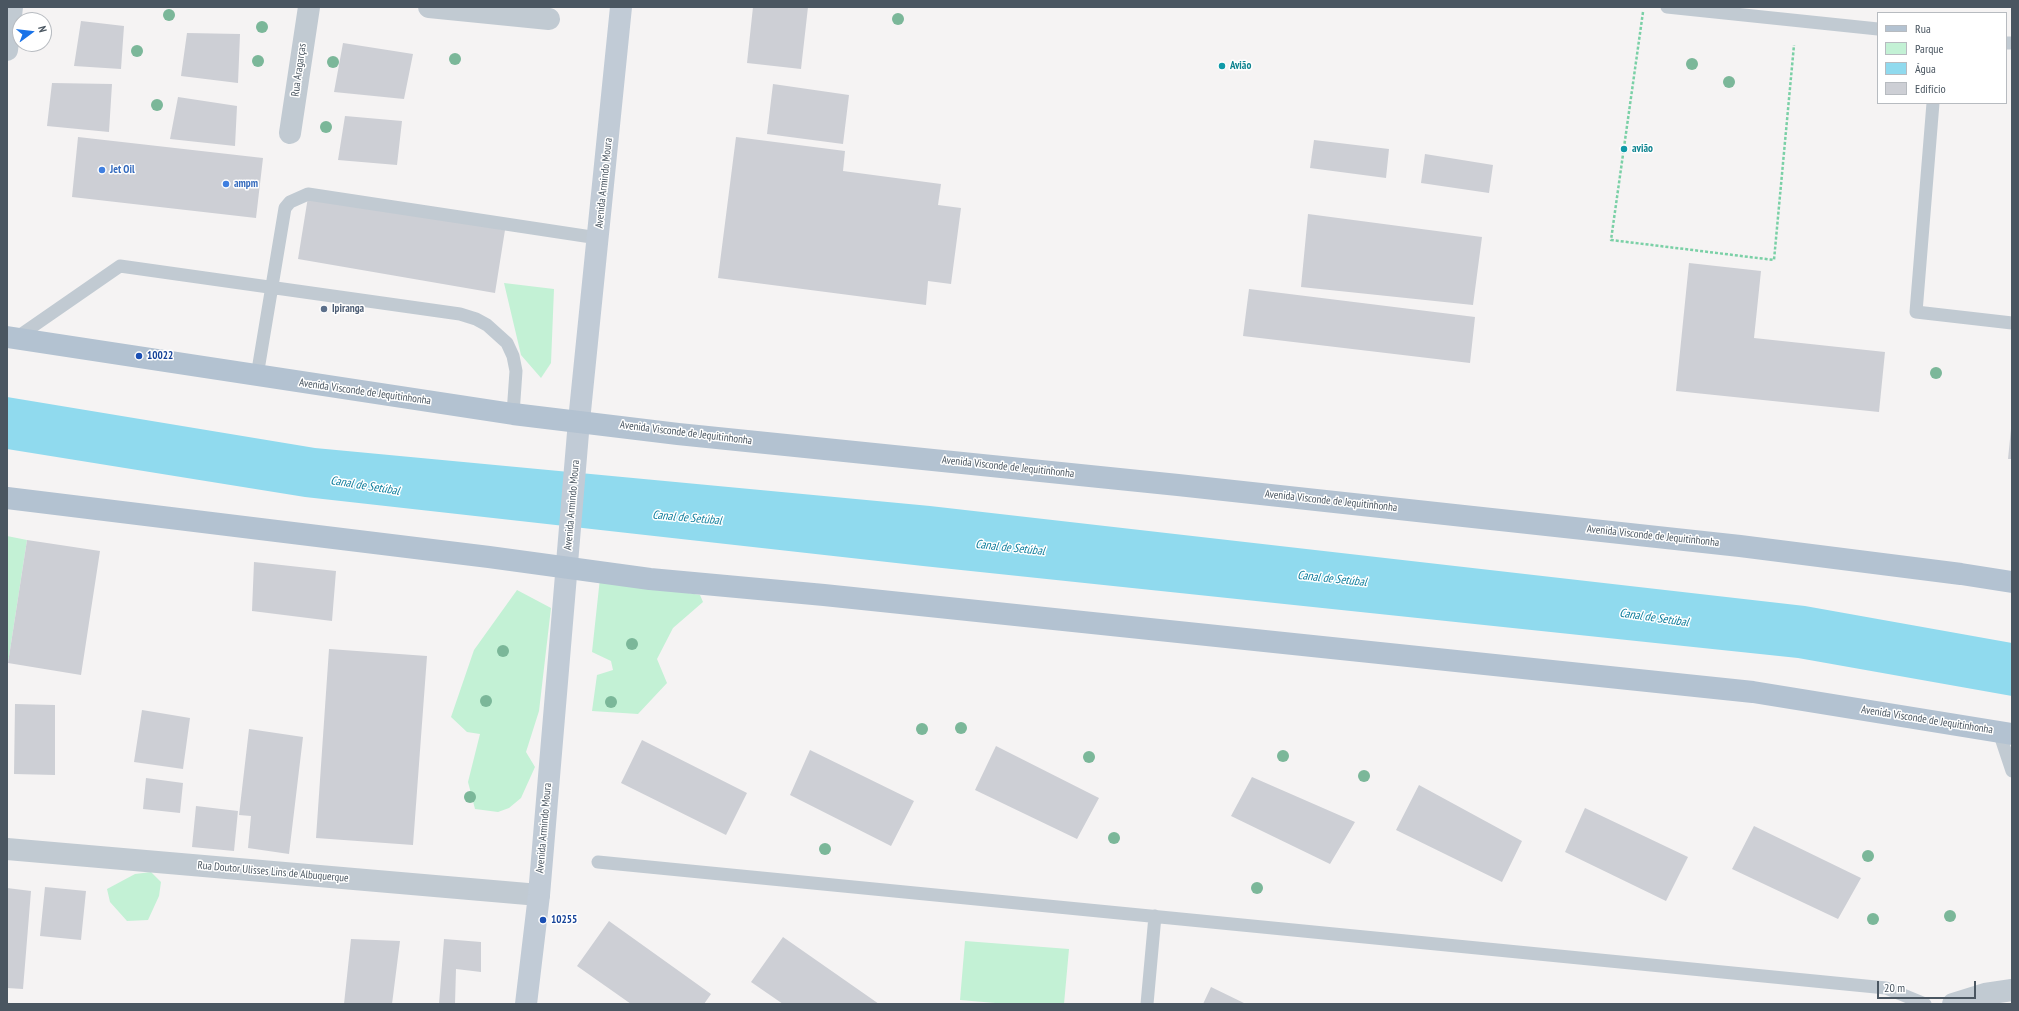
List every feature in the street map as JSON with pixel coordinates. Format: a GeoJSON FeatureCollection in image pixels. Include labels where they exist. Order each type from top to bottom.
{"type":"FeatureCollection","features":[{"type":"Feature","properties":{"kind":"main road","name":"Avenida Armindo Moura"},"geometry":{"type":"LineString","coordinates":[[526,1004],[539,895],[579,421],[621,7]]}},
{"type":"Feature","properties":{"kind":"main road","name":"Avenida Visconde de Jequitinhonha"},"geometry":{"type":"LineString","coordinates":[[12,338],[513,414],[678,434],[1178,485],[1740,546],[1961,574],[2012,582]]}},
{"type":"Feature","properties":{"kind":"main road","name":"Avenida Visconde de Jequitinhonha"},"geometry":{"type":"LineString","coordinates":[[7,498],[567,567],[650,579],[824,595],[1753,692],[2006,733]]}},
{"type":"Feature","properties":{"kind":"street"},"geometry":{"type":"LineString","coordinates":[[7,50],[12,7]]}},
{"type":"Feature","properties":{"kind":"street","name":"Rua Aragarças"},"geometry":{"type":"LineString","coordinates":[[290,133],[309,7]]}},
{"type":"Feature","properties":{"kind":"street"},"geometry":{"type":"LineString","coordinates":[[429,7],[548,19]]}},
{"type":"Feature","properties":{"kind":"street","name":"Rua Doutor Ulisses Lins de Albuquerque"},"geometry":{"type":"LineString","coordinates":[[7,849],[539,895]]}},
{"type":"Feature","properties":{"kind":"street"},"geometry":{"type":"LineString","coordinates":[[1953,1004],[1985,994],[2012,990]]}},
{"type":"Feature","properties":{"kind":"lane"},"geometry":{"type":"LineString","coordinates":[[1667,7],[1877,30]]}},
{"type":"Feature","properties":{"kind":"lane"},"geometry":{"type":"LineString","coordinates":[[1933,104],[1916,312],[2012,323]]}},
{"type":"Feature","properties":{"kind":"lane"},"geometry":{"type":"LineString","coordinates":[[257,376],[285,208],[290,202],[308,194],[598,238]]}},
{"type":"Feature","properties":{"kind":"lane"},"geometry":{"type":"LineString","coordinates":[[12,338],[120,266],[460,314],[476,319],[499,334],[507,343],[513,356],[516,371],[513,414]]}},
{"type":"Feature","properties":{"kind":"lane"},"geometry":{"type":"LineString","coordinates":[[2006,733],[2012,771]]}},
{"type":"Feature","properties":{"kind":"lane"},"geometry":{"type":"LineString","coordinates":[[598,862],[1886,988],[1925,1004]]}},
{"type":"Feature","properties":{"kind":"lane"},"geometry":{"type":"LineString","coordinates":[[1147,1004],[1156,916]]}},
{"type":"Feature","properties":{"kind":"path"},"geometry":{"type":"LineString","coordinates":[[1644,7],[1611,240],[1774,260],[1796,20]]}},
{"type":"Feature","properties":{"kind":"green space"},"geometry":{"type":"Polygon","coordinates":[[[504,283],[554,289],[551,363],[541,378],[521,355],[504,283]]]}},
{"type":"Feature","properties":{"kind":"green space"},"geometry":{"type":"Polygon","coordinates":[[[7,536],[27,540],[8,663],[7,663],[7,536]]]}},
{"type":"Feature","properties":{"kind":"green space"},"geometry":{"type":"Polygon","coordinates":[[[600,578],[700,595],[703,602],[673,628],[657,659],[667,683],[638,714],[592,711],[597,675],[613,670],[611,661],[592,652],[600,578]]]}},
{"type":"Feature","properties":{"kind":"green space"},"geometry":{"type":"Polygon","coordinates":[[[517,590],[551,608],[539,711],[526,752],[535,767],[521,798],[509,808],[498,812],[475,809],[468,782],[480,734],[467,732],[451,717],[474,650],[517,590]]]}},
{"type":"Feature","properties":{"kind":"green space"},"geometry":{"type":"Polygon","coordinates":[[[151,872],[161,882],[159,896],[148,920],[127,921],[110,902],[107,889],[135,874],[151,872]]]}},
{"type":"Feature","properties":{"kind":"green space"},"geometry":{"type":"Polygon","coordinates":[[[965,941],[1069,949],[1064,1004],[1007,1004],[960,1000],[965,941]]]}},
{"type":"Feature","properties":{"kind":"water","name":"Canal de Setúbal"},"geometry":{"type":"Polygon","coordinates":[[[7,397],[315,448],[930,506],[1805,606],[2012,643],[2012,696],[1798,658],[923,566],[305,497],[7,449],[7,397]]]}},
{"type":"Feature","properties":{"kind":"building"},"geometry":{"type":"Polygon","coordinates":[[[753,7],[808,7],[801,69],[747,63],[753,7]]]}},
{"type":"Feature","properties":{"kind":"building"},"geometry":{"type":"Polygon","coordinates":[[[81,21],[124,26],[121,69],[74,66],[81,21]]]}},
{"type":"Feature","properties":{"kind":"building"},"geometry":{"type":"Polygon","coordinates":[[[187,33],[240,34],[238,83],[181,76],[187,33]]]}},
{"type":"Feature","properties":{"kind":"building"},"geometry":{"type":"Polygon","coordinates":[[[343,43],[413,54],[404,99],[334,92],[343,43]]]}},
{"type":"Feature","properties":{"kind":"building"},"geometry":{"type":"Polygon","coordinates":[[[52,83],[112,84],[109,132],[47,126],[52,83]]]}},
{"type":"Feature","properties":{"kind":"building"},"geometry":{"type":"Polygon","coordinates":[[[773,84],[849,95],[843,144],[767,134],[773,84]]]}},
{"type":"Feature","properties":{"kind":"building"},"geometry":{"type":"Polygon","coordinates":[[[178,97],[237,106],[235,146],[170,139],[178,97]]]}},
{"type":"Feature","properties":{"kind":"building"},"geometry":{"type":"Polygon","coordinates":[[[345,116],[402,121],[397,165],[338,160],[345,116]]]}},
{"type":"Feature","properties":{"kind":"building"},"geometry":{"type":"Polygon","coordinates":[[[78,137],[263,158],[256,218],[72,197],[78,137]]]}},
{"type":"Feature","properties":{"kind":"building"},"geometry":{"type":"Polygon","coordinates":[[[736,137],[845,151],[843,171],[941,184],[938,205],[961,208],[951,284],[928,281],[926,305],[718,278],[736,137]]]}},
{"type":"Feature","properties":{"kind":"building"},"geometry":{"type":"Polygon","coordinates":[[[1314,140],[1389,149],[1386,178],[1310,168],[1314,140]]]}},
{"type":"Feature","properties":{"kind":"building"},"geometry":{"type":"Polygon","coordinates":[[[1425,154],[1493,165],[1489,193],[1421,183],[1425,154]]]}},
{"type":"Feature","properties":{"kind":"building"},"geometry":{"type":"Polygon","coordinates":[[[308,197],[505,230],[495,293],[298,259],[308,197]]]}},
{"type":"Feature","properties":{"kind":"building"},"geometry":{"type":"Polygon","coordinates":[[[1308,214],[1482,237],[1473,305],[1301,287],[1308,214]]]}},
{"type":"Feature","properties":{"kind":"building"},"geometry":{"type":"Polygon","coordinates":[[[1689,263],[1761,271],[1754,338],[1885,352],[1879,412],[1676,391],[1689,263]]]}},
{"type":"Feature","properties":{"kind":"building"},"geometry":{"type":"Polygon","coordinates":[[[1249,289],[1475,317],[1470,363],[1243,336],[1249,289]]]}},
{"type":"Feature","properties":{"kind":"building"},"geometry":{"type":"Polygon","coordinates":[[[2011,429],[2012,459],[2008,459],[2011,429]]]}},
{"type":"Feature","properties":{"kind":"building"},"geometry":{"type":"Polygon","coordinates":[[[27,540],[100,551],[81,675],[8,663],[27,540]]]}},
{"type":"Feature","properties":{"kind":"building"},"geometry":{"type":"Polygon","coordinates":[[[254,562],[336,571],[332,621],[252,611],[254,562]]]}},
{"type":"Feature","properties":{"kind":"building"},"geometry":{"type":"Polygon","coordinates":[[[329,649],[427,656],[413,845],[316,838],[329,649]]]}},
{"type":"Feature","properties":{"kind":"building"},"geometry":{"type":"Polygon","coordinates":[[[15,704],[55,705],[55,775],[14,774],[15,704]]]}},
{"type":"Feature","properties":{"kind":"building"},"geometry":{"type":"Polygon","coordinates":[[[142,710],[190,718],[183,769],[134,762],[142,710]]]}},
{"type":"Feature","properties":{"kind":"building"},"geometry":{"type":"Polygon","coordinates":[[[249,729],[303,737],[289,854],[248,848],[251,816],[239,815],[249,729]]]}},
{"type":"Feature","properties":{"kind":"building"},"geometry":{"type":"Polygon","coordinates":[[[642,740],[747,793],[726,835],[621,783],[642,740]]]}},
{"type":"Feature","properties":{"kind":"building"},"geometry":{"type":"Polygon","coordinates":[[[996,746],[1099,798],[1077,839],[975,790],[996,746]]]}},
{"type":"Feature","properties":{"kind":"building"},"geometry":{"type":"Polygon","coordinates":[[[810,750],[914,801],[891,846],[790,795],[810,750]]]}},
{"type":"Feature","properties":{"kind":"building"},"geometry":{"type":"Polygon","coordinates":[[[1252,777],[1355,822],[1330,864],[1231,816],[1252,777]]]}},
{"type":"Feature","properties":{"kind":"building"},"geometry":{"type":"Polygon","coordinates":[[[146,778],[183,783],[180,813],[143,809],[146,778]]]}},
{"type":"Feature","properties":{"kind":"building"},"geometry":{"type":"Polygon","coordinates":[[[1419,785],[1522,841],[1502,882],[1396,830],[1419,785]]]}},
{"type":"Feature","properties":{"kind":"building"},"geometry":{"type":"Polygon","coordinates":[[[196,806],[238,811],[234,851],[192,847],[196,806]]]}},
{"type":"Feature","properties":{"kind":"building"},"geometry":{"type":"Polygon","coordinates":[[[1585,808],[1688,857],[1666,901],[1565,852],[1585,808]]]}},
{"type":"Feature","properties":{"kind":"building"},"geometry":{"type":"Polygon","coordinates":[[[1754,826],[1861,878],[1838,919],[1732,869],[1754,826]]]}},
{"type":"Feature","properties":{"kind":"building"},"geometry":{"type":"Polygon","coordinates":[[[45,887],[86,891],[81,940],[40,936],[45,887]]]}},
{"type":"Feature","properties":{"kind":"building"},"geometry":{"type":"Polygon","coordinates":[[[7,888],[31,891],[23,989],[7,988],[7,888]]]}},
{"type":"Feature","properties":{"kind":"building"},"geometry":{"type":"Polygon","coordinates":[[[609,921],[711,994],[704,1004],[631,1004],[577,966],[609,921]]]}},
{"type":"Feature","properties":{"kind":"building"},"geometry":{"type":"Polygon","coordinates":[[[783,937],[879,1004],[783,1004],[751,982],[783,937]]]}},
{"type":"Feature","properties":{"kind":"building"},"geometry":{"type":"Polygon","coordinates":[[[351,939],[400,941],[392,1004],[344,1004],[351,939]]]}},
{"type":"Feature","properties":{"kind":"building"},"geometry":{"type":"Polygon","coordinates":[[[444,939],[481,942],[481,972],[456,969],[455,1004],[439,1004],[444,939]]]}},
{"type":"Feature","properties":{"kind":"building"},"geometry":{"type":"Polygon","coordinates":[[[1211,987],[1246,1004],[1203,1004],[1211,987]]]}},
{"type":"Feature","properties":{"kind":"place","name":"Avião"},"geometry":{"type":"Point","coordinates":[1222,66]}},
{"type":"Feature","properties":{"kind":"place","name":"avião"},"geometry":{"type":"Point","coordinates":[1624,149]}},
{"type":"Feature","properties":{"kind":"place","name":"Jet Oil"},"geometry":{"type":"Point","coordinates":[102,170]}},
{"type":"Feature","properties":{"kind":"place","name":"ampm"},"geometry":{"type":"Point","coordinates":[226,184]}},
{"type":"Feature","properties":{"kind":"place","name":"Ipiranga"},"geometry":{"type":"Point","coordinates":[324,309]}},
{"type":"Feature","properties":{"kind":"place","name":"10022"},"geometry":{"type":"Point","coordinates":[139,356]}},
{"type":"Feature","properties":{"kind":"place","name":"10255"},"geometry":{"type":"Point","coordinates":[543,920]}}]}
